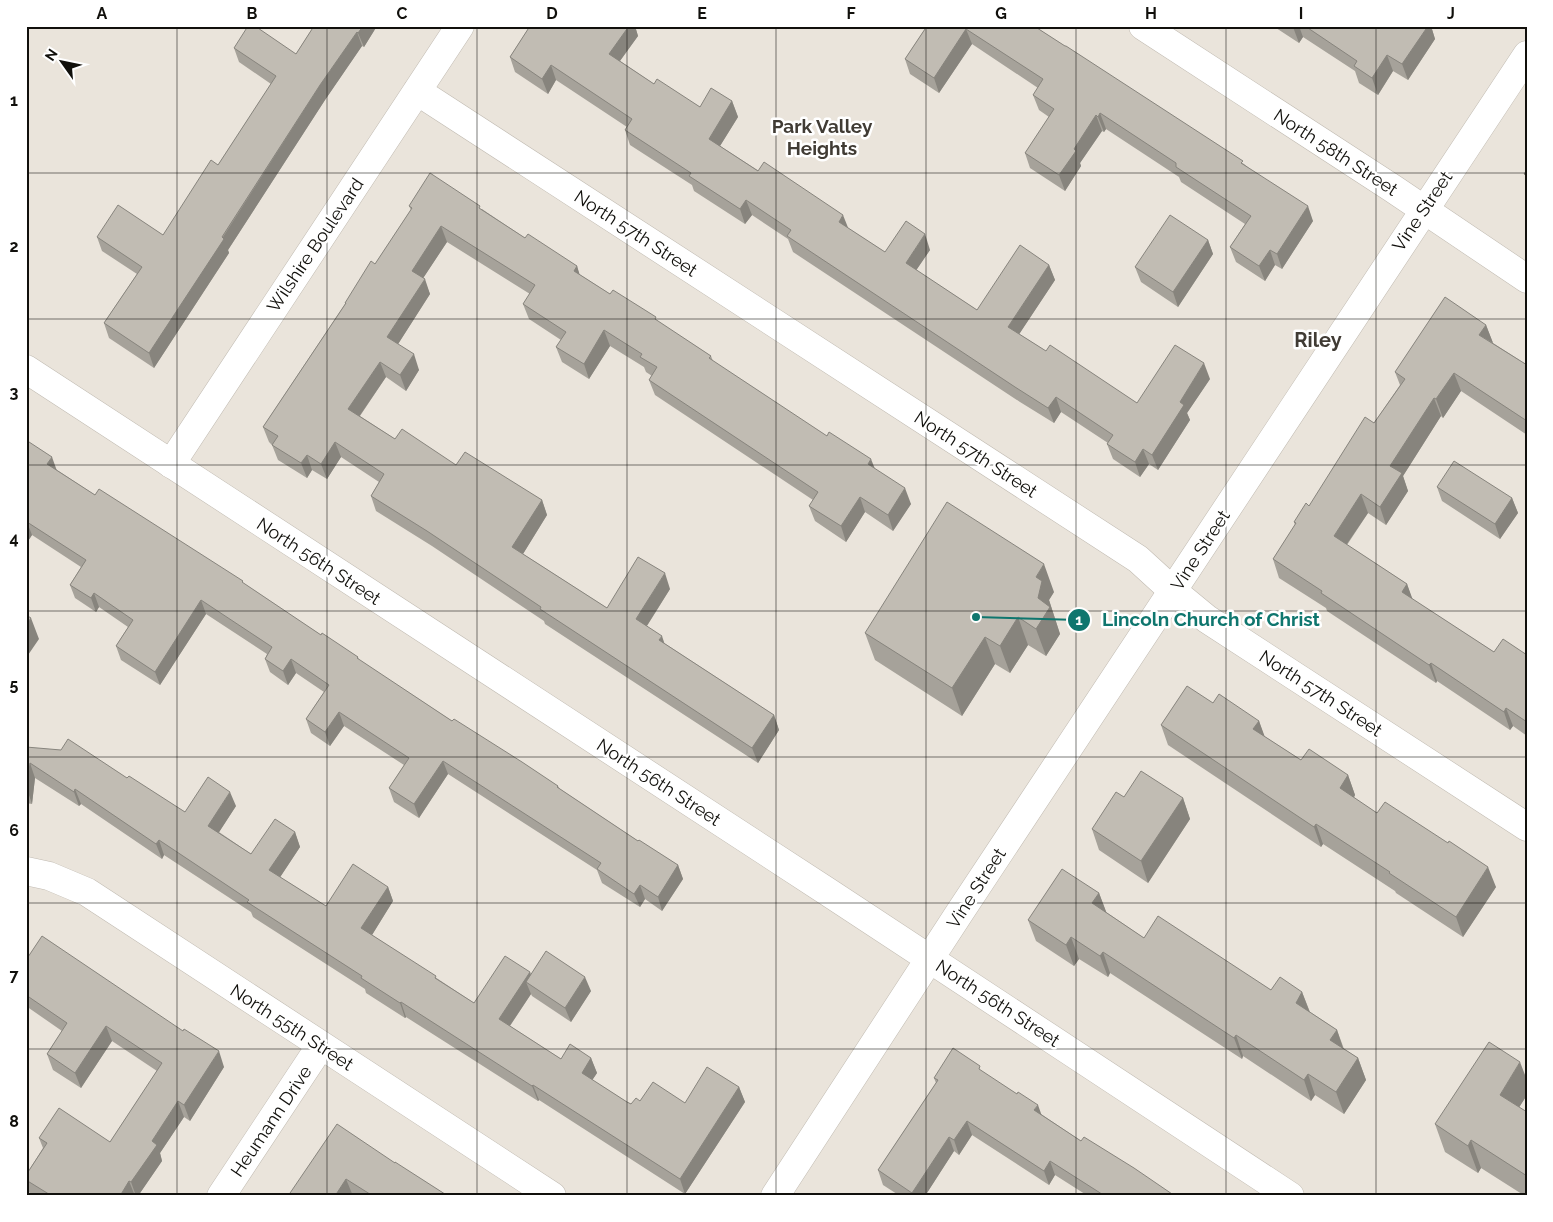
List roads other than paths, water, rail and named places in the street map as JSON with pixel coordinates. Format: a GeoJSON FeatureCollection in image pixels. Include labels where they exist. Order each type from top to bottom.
{"type":"FeatureCollection","features":[{"type":"Feature","properties":{"kind":"street","name":"Wilshire Boulevard"},"geometry":{"type":"LineString","coordinates":[[171,464],[460,26]]}},
{"type":"Feature","properties":{"kind":"street","name":"North 58th Street"},"geometry":{"type":"LineString","coordinates":[[1143,26],[1424,209],[1527,279]]}},
{"type":"Feature","properties":{"kind":"street","name":"Vine Street"},"geometry":{"type":"LineString","coordinates":[[775,1196],[1527,55]]}},
{"type":"Feature","properties":{"kind":"street","name":"North 57th Street"},"geometry":{"type":"LineString","coordinates":[[417,91],[1138,559],[1173,591],[1207,618],[1527,827]]}},
{"type":"Feature","properties":{"kind":"street","name":"North 56th Street"},"geometry":{"type":"LineString","coordinates":[[26,369],[1290,1196]]}},
{"type":"Feature","properties":{"kind":"street","name":"North 55th Street"},"geometry":{"type":"LineString","coordinates":[[26,871],[49,876],[87,892],[552,1196]]}},
{"type":"Feature","properties":{"kind":"street","name":"Heumann Drive"},"geometry":{"type":"LineString","coordinates":[[221,1196],[321,1045]]}},
{"type":"Feature","properties":{"kind":"place","name":"Lincoln Church of Christ"},"geometry":{"type":"Point","coordinates":[976,617]}},
{"type":"Feature","properties":{"kind":"district","name":"Park Valley Heights"},"geometry":{"type":"Point","coordinates":[822,137]}},
{"type":"Feature","properties":{"kind":"district","name":"Riley"},"geometry":{"type":"Point","coordinates":[1318,340]}}]}
